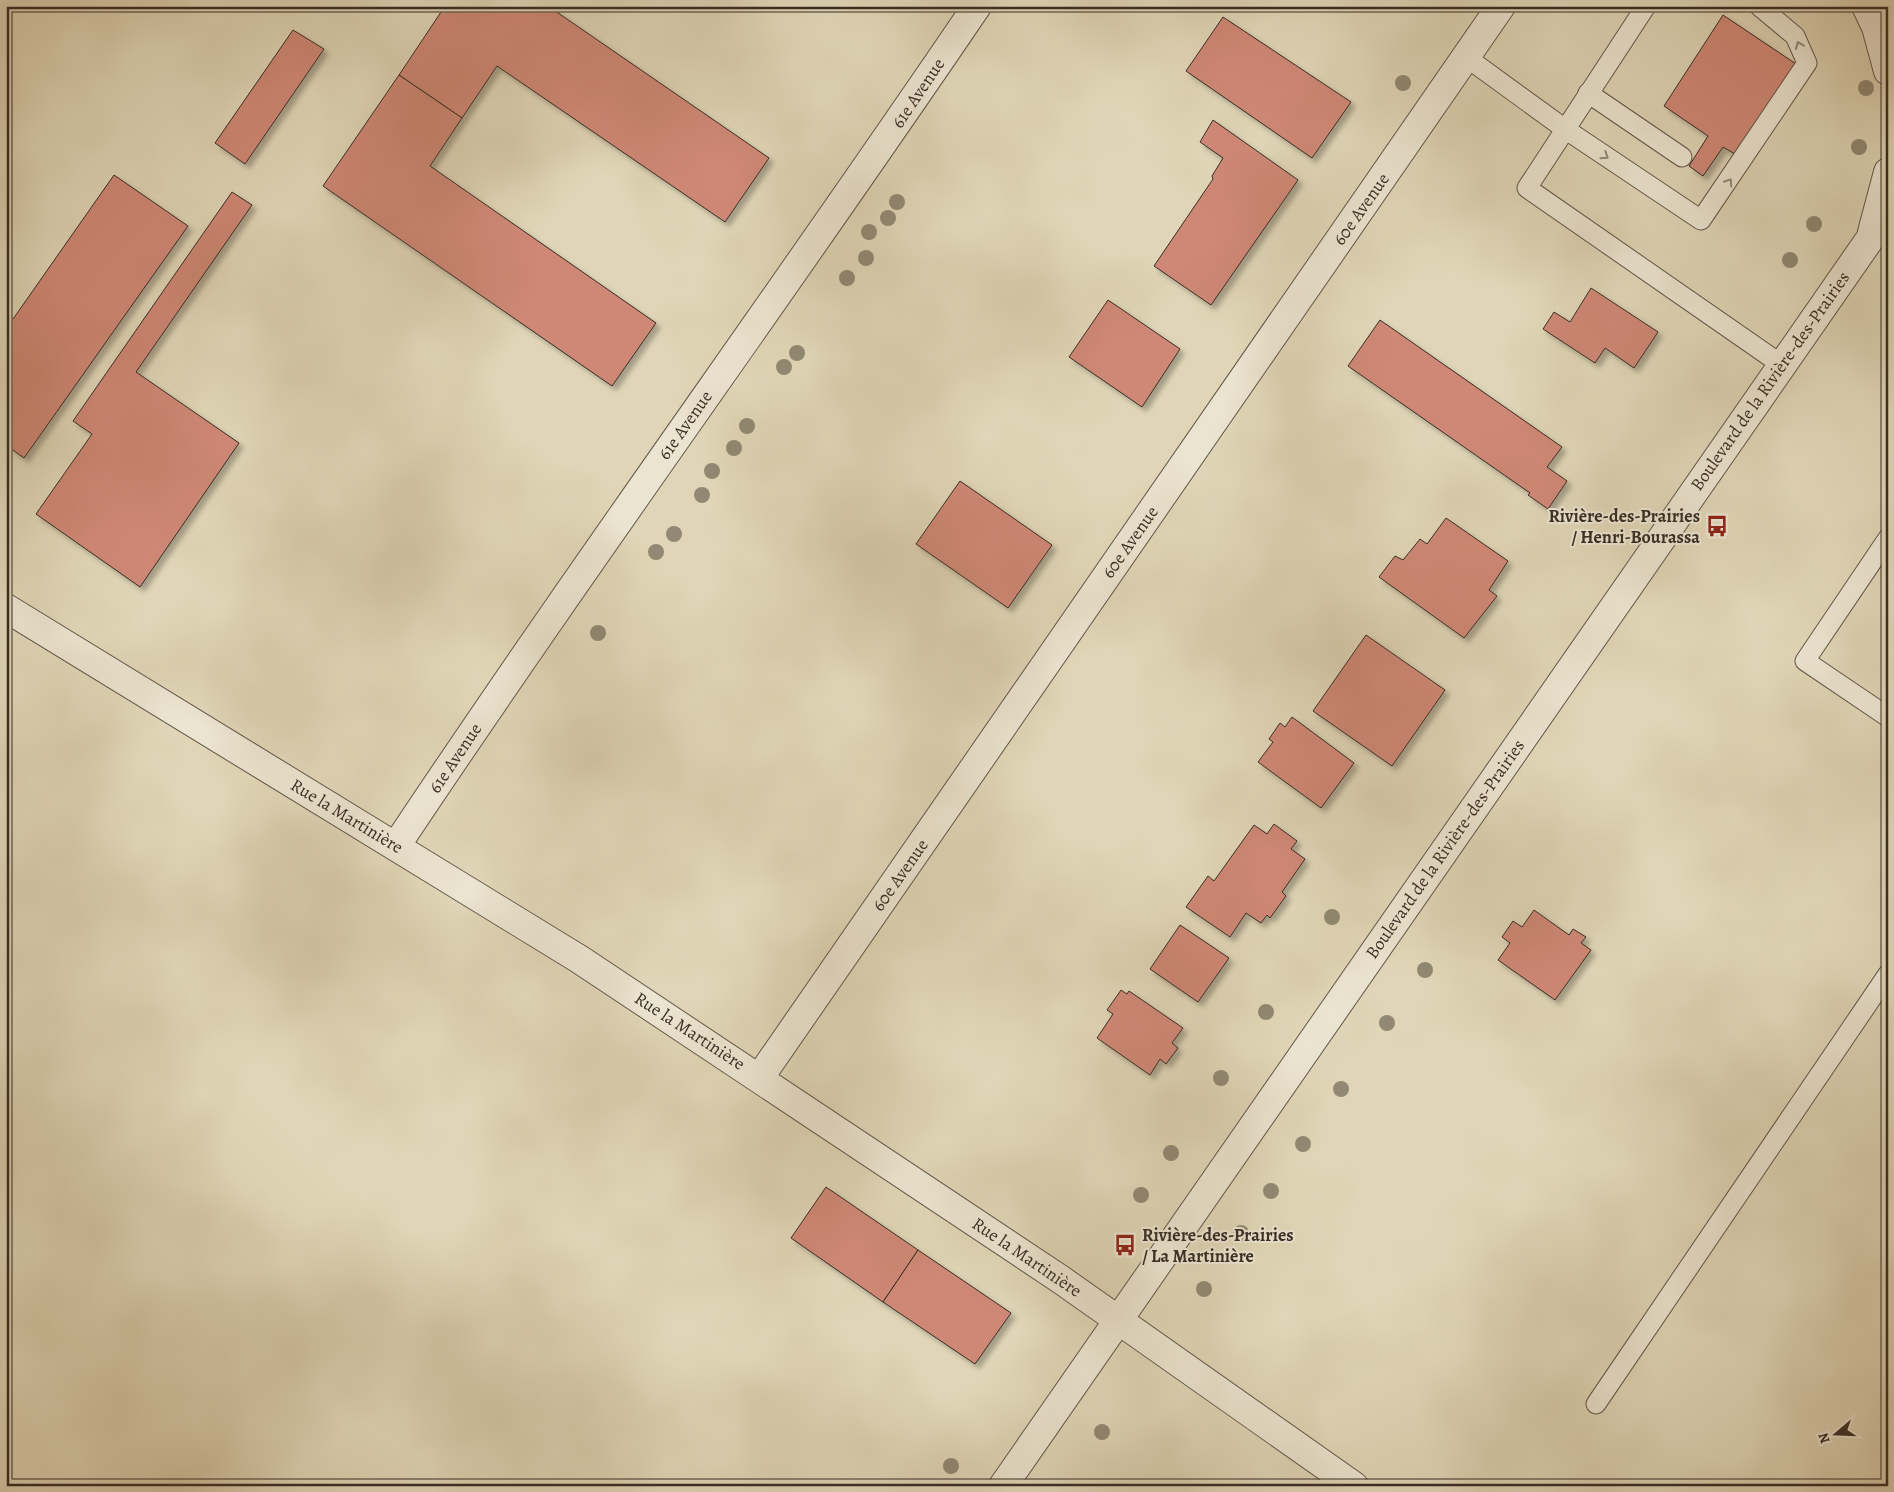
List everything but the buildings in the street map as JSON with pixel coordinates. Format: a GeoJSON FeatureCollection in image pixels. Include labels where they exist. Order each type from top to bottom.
{"type":"FeatureCollection","features":[{"type":"Feature","properties":{"kind":"street","name":"61e Avenue"},"geometry":{"type":"LineString","coordinates":[[396,846],[520,661],[866,170],[977,6]]}},
{"type":"Feature","properties":{"kind":"street","name":"60e Avenue"},"geometry":{"type":"LineString","coordinates":[[760,1077],[1501,6]]}},
{"type":"Feature","properties":{"kind":"street"},"geometry":{"type":"LineString","coordinates":[[1866,6],[1876,27],[1888,71]]}},
{"type":"Feature","properties":{"kind":"street"},"geometry":{"type":"LineString","coordinates":[[1871,238],[1888,172]]}},
{"type":"Feature","properties":{"kind":"street","name":"Boulevard de la Rivière-des-Prairies"},"geometry":{"type":"LineString","coordinates":[[1003,1486],[1117,1319],[1888,213]]}},
{"type":"Feature","properties":{"kind":"street","name":"Rue la Martinière"},"geometry":{"type":"LineString","coordinates":[[6,608],[580,958],[760,1077],[1117,1319],[1354,1486]]}},
{"type":"Feature","properties":{"kind":"lane"},"geometry":{"type":"LineString","coordinates":[[1646,6],[1527,188],[1782,365]]}},
{"type":"Feature","properties":{"kind":"lane"},"geometry":{"type":"LineString","coordinates":[[1466,57],[1564,130],[1702,220],[1807,63],[1796,36],[1759,6]]}},
{"type":"Feature","properties":{"kind":"lane"},"geometry":{"type":"LineString","coordinates":[[1588,93],[1682,157]]}},
{"type":"Feature","properties":{"kind":"lane"},"geometry":{"type":"LineString","coordinates":[[1888,538],[1805,661],[1888,717]]}},
{"type":"Feature","properties":{"kind":"lane"},"geometry":{"type":"LineString","coordinates":[[1596,1404],[1888,974]]}},
{"type":"Feature","properties":{"kind":"place","name":"Rivière-des-Prairies / Henri-Bourassa"},"geometry":{"type":"Point","coordinates":[1717,526]}},
{"type":"Feature","properties":{"kind":"place","name":"Rivière-des-Prairies / La Martinière"},"geometry":{"type":"Point","coordinates":[1125,1245]}}]}
